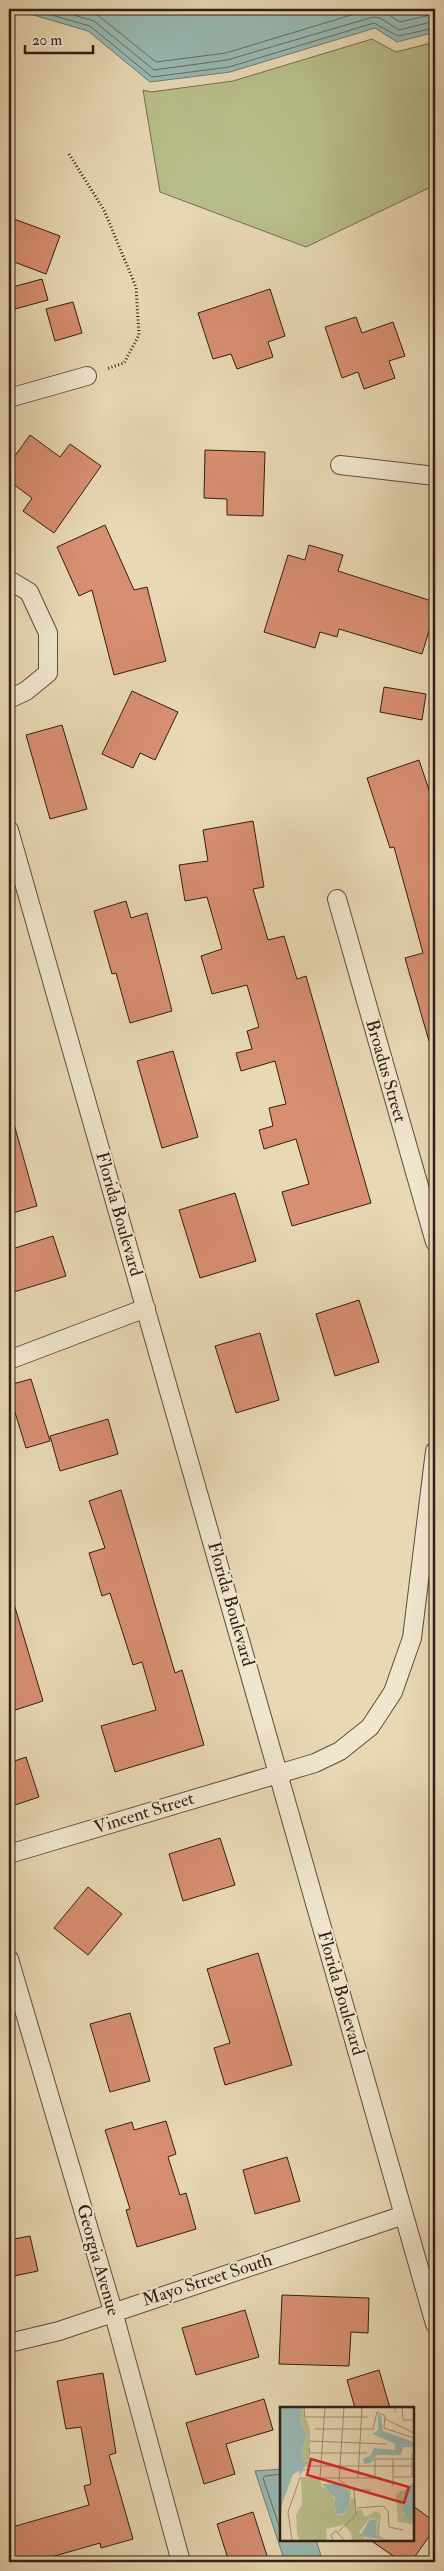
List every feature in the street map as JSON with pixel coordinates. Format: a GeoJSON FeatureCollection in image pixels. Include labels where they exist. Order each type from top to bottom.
{"type":"FeatureCollection","features":[{"type":"Feature","properties":{"kind":"street"},"geometry":{"type":"LineString","coordinates":[[9,398],[87,376]]}},
{"type":"Feature","properties":{"kind":"street"},"geometry":{"type":"LineString","coordinates":[[340,466],[435,476]]}},
{"type":"Feature","properties":{"kind":"street"},"geometry":{"type":"LineString","coordinates":[[9,580],[28,592],[48,633],[48,673],[26,692],[9,699]]}},
{"type":"Feature","properties":{"kind":"street","name":"Florida Boulevard"},"geometry":{"type":"LineString","coordinates":[[9,830],[16,886],[146,1308],[435,2324]]}},
{"type":"Feature","properties":{"kind":"street","name":"Broadus Street"},"geometry":{"type":"LineString","coordinates":[[337,899],[435,1242]]}},
{"type":"Feature","properties":{"kind":"street"},"geometry":{"type":"LineString","coordinates":[[9,1360],[146,1308]]}},
{"type":"Feature","properties":{"kind":"street","name":"Vincent Street"},"geometry":{"type":"LineString","coordinates":[[9,1854],[279,1772],[315,1764],[340,1751],[370,1727],[393,1692],[412,1638],[435,1451]]}},
{"type":"Feature","properties":{"kind":"street","name":"Georgia Avenue"},"geometry":{"type":"LineString","coordinates":[[9,1960],[113,2311],[181,2562]]}},
{"type":"Feature","properties":{"kind":"street","name":"Mayo Street South"},"geometry":{"type":"LineString","coordinates":[[9,2343],[59,2331],[113,2311],[404,2215]]}},
{"type":"Feature","properties":{"kind":"path"},"geometry":{"type":"LineString","coordinates":[[69,154],[104,210],[136,287],[140,335],[124,363],[87,376]]}},
{"type":"Feature","properties":{"kind":"green space"},"geometry":{"type":"Polygon","coordinates":[[[372,39],[396,52],[435,42],[435,185],[306,247],[160,192],[143,90],[151,92],[233,81],[372,39]]]}},
{"type":"Feature","properties":{"kind":"water"},"geometry":{"type":"Polygon","coordinates":[[[13,9],[435,9],[435,32],[397,42],[375,28],[230,72],[150,82],[88,31],[13,9]]]}},
{"type":"Feature","properties":{"kind":"water"},"geometry":{"type":"Polygon","coordinates":[[[280,2469],[280,2541],[316,2541],[323,2562],[285,2562],[255,2471],[280,2469]]]}},
{"type":"Feature","properties":{"kind":"building"},"geometry":{"type":"Polygon","coordinates":[[[14,219],[60,236],[46,274],[9,260],[9,233],[14,219]]]}},
{"type":"Feature","properties":{"kind":"building"},"geometry":{"type":"Polygon","coordinates":[[[42,279],[48,300],[15,309],[9,288],[42,279]]]}},
{"type":"Feature","properties":{"kind":"building"},"geometry":{"type":"Polygon","coordinates":[[[270,289],[285,336],[268,342],[273,357],[237,369],[231,354],[213,359],[198,313],[270,289]]]}},
{"type":"Feature","properties":{"kind":"building"},"geometry":{"type":"Polygon","coordinates":[[[73,302],[82,333],[55,341],[46,309],[73,302]]]}},
{"type":"Feature","properties":{"kind":"building"},"geometry":{"type":"Polygon","coordinates":[[[356,317],[362,333],[393,322],[405,356],[389,361],[395,378],[364,389],[358,372],[342,378],[325,327],[356,317]]]}},
{"type":"Feature","properties":{"kind":"building"},"geometry":{"type":"Polygon","coordinates":[[[30,435],[60,457],[70,444],[101,466],[54,533],[23,511],[32,498],[9,481],[9,464],[30,435]]]}},
{"type":"Feature","properties":{"kind":"building"},"geometry":{"type":"Polygon","coordinates":[[[205,450],[265,452],[263,516],[227,515],[227,499],[204,498],[205,450]]]}},
{"type":"Feature","properties":{"kind":"building"},"geometry":{"type":"Polygon","coordinates":[[[105,525],[134,590],[147,587],[166,661],[114,675],[92,590],[79,596],[57,547],[105,525]]]}},
{"type":"Feature","properties":{"kind":"building"},"geometry":{"type":"Polygon","coordinates":[[[309,545],[343,555],[338,571],[435,602],[435,611],[422,654],[339,629],[337,637],[320,632],[315,648],[264,632],[288,555],[305,560],[309,545]]]}},
{"type":"Feature","properties":{"kind":"building"},"geometry":{"type":"Polygon","coordinates":[[[384,687],[426,694],[422,720],[380,712],[384,687]]]}},
{"type":"Feature","properties":{"kind":"building"},"geometry":{"type":"Polygon","coordinates":[[[132,691],[178,712],[155,760],[140,753],[133,768],[102,754],[132,691]]]}},
{"type":"Feature","properties":{"kind":"building"},"geometry":{"type":"Polygon","coordinates":[[[62,725],[87,809],[50,819],[26,735],[62,725]]]}},
{"type":"Feature","properties":{"kind":"building"},"geometry":{"type":"Polygon","coordinates":[[[419,760],[431,796],[435,794],[435,1041],[429,1041],[405,958],[423,953],[394,847],[390,848],[367,778],[419,760]]]}},
{"type":"Feature","properties":{"kind":"building"},"geometry":{"type":"Polygon","coordinates":[[[253,821],[264,887],[253,889],[268,940],[284,936],[297,979],[306,976],[371,1203],[292,1226],[282,1192],[309,1184],[296,1139],[264,1149],[259,1130],[273,1126],[269,1108],[286,1104],[275,1061],[241,1071],[236,1053],[252,1049],[247,1031],[259,1027],[247,985],[212,994],[201,956],[222,949],[207,897],[185,901],[179,865],[208,861],[203,830],[253,821]]]}},
{"type":"Feature","properties":{"kind":"building"},"geometry":{"type":"Polygon","coordinates":[[[126,901],[131,918],[147,913],[172,1011],[130,1023],[116,973],[112,974],[94,911],[126,901]]]}},
{"type":"Feature","properties":{"kind":"building"},"geometry":{"type":"Polygon","coordinates":[[[173,1051],[198,1137],[162,1148],[137,1061],[173,1051]]]}},
{"type":"Feature","properties":{"kind":"building"},"geometry":{"type":"Polygon","coordinates":[[[14,1124],[37,1206],[9,1214],[9,1125],[14,1124]]]}},
{"type":"Feature","properties":{"kind":"building"},"geometry":{"type":"Polygon","coordinates":[[[235,1193],[256,1261],[200,1278],[179,1210],[235,1193]]]}},
{"type":"Feature","properties":{"kind":"building"},"geometry":{"type":"Polygon","coordinates":[[[53,1236],[66,1276],[14,1292],[9,1276],[9,1250],[53,1236]]]}},
{"type":"Feature","properties":{"kind":"building"},"geometry":{"type":"Polygon","coordinates":[[[359,1300],[379,1362],[335,1376],[316,1314],[359,1300]]]}},
{"type":"Feature","properties":{"kind":"building"},"geometry":{"type":"Polygon","coordinates":[[[260,1333],[279,1400],[236,1413],[215,1346],[260,1333]]]}},
{"type":"Feature","properties":{"kind":"building"},"geometry":{"type":"Polygon","coordinates":[[[31,1379],[50,1441],[26,1448],[9,1393],[9,1385],[31,1379]]]}},
{"type":"Feature","properties":{"kind":"building"},"geometry":{"type":"Polygon","coordinates":[[[108,1419],[118,1454],[60,1471],[50,1436],[108,1419]]]}},
{"type":"Feature","properties":{"kind":"building"},"geometry":{"type":"Polygon","coordinates":[[[121,1490],[175,1673],[182,1670],[204,1745],[115,1772],[101,1726],[156,1710],[142,1662],[133,1665],[110,1593],[102,1596],[89,1553],[105,1548],[89,1501],[121,1490]]]}},
{"type":"Feature","properties":{"kind":"building"},"geometry":{"type":"Polygon","coordinates":[[[9,1604],[14,1604],[43,1701],[9,1712],[9,1604]]]}},
{"type":"Feature","properties":{"kind":"building"},"geometry":{"type":"Polygon","coordinates":[[[26,1757],[39,1797],[9,1807],[9,1763],[26,1757]]]}},
{"type":"Feature","properties":{"kind":"building"},"geometry":{"type":"Polygon","coordinates":[[[220,1838],[235,1885],[183,1901],[169,1854],[220,1838]]]}},
{"type":"Feature","properties":{"kind":"building"},"geometry":{"type":"Polygon","coordinates":[[[88,1887],[122,1914],[88,1955],[54,1928],[88,1887]]]}},
{"type":"Feature","properties":{"kind":"building"},"geometry":{"type":"Polygon","coordinates":[[[258,1953],[292,2065],[225,2085],[214,2048],[230,2043],[207,1969],[258,1953]]]}},
{"type":"Feature","properties":{"kind":"building"},"geometry":{"type":"Polygon","coordinates":[[[130,2013],[150,2081],[110,2092],[90,2024],[130,2013]]]}},
{"type":"Feature","properties":{"kind":"building"},"geometry":{"type":"Polygon","coordinates":[[[166,2121],[176,2154],[168,2157],[180,2195],[186,2193],[196,2229],[137,2247],[126,2210],[130,2209],[105,2130],[132,2122],[134,2130],[166,2121]]]}},
{"type":"Feature","properties":{"kind":"building"},"geometry":{"type":"Polygon","coordinates":[[[287,2157],[300,2201],[255,2214],[243,2170],[287,2157]]]}},
{"type":"Feature","properties":{"kind":"building"},"geometry":{"type":"Polygon","coordinates":[[[30,2236],[38,2271],[9,2277],[9,2240],[30,2236]]]}},
{"type":"Feature","properties":{"kind":"building"},"geometry":{"type":"Polygon","coordinates":[[[282,2295],[369,2298],[368,2333],[351,2332],[349,2366],[279,2364],[282,2295]]]}},
{"type":"Feature","properties":{"kind":"building"},"geometry":{"type":"Polygon","coordinates":[[[245,2310],[259,2357],[196,2375],[182,2328],[245,2310]]]}},
{"type":"Feature","properties":{"kind":"building"},"geometry":{"type":"Polygon","coordinates":[[[379,2370],[390,2407],[355,2407],[347,2380],[379,2370]]]}},
{"type":"Feature","properties":{"kind":"building"},"geometry":{"type":"Polygon","coordinates":[[[103,2373],[116,2453],[109,2455],[133,2539],[101,2548],[100,2543],[34,2562],[9,2562],[9,2528],[89,2505],[84,2486],[91,2484],[81,2427],[66,2429],[57,2381],[103,2373]]]}},
{"type":"Feature","properties":{"kind":"building"},"geometry":{"type":"Polygon","coordinates":[[[264,2399],[273,2430],[226,2444],[235,2474],[204,2484],[186,2423],[264,2399]]]}},
{"type":"Feature","properties":{"kind":"building"},"geometry":{"type":"Polygon","coordinates":[[[414,2507],[435,2522],[435,2528],[411,2562],[402,2562],[371,2541],[414,2541],[414,2507]]]}},
{"type":"Feature","properties":{"kind":"building"},"geometry":{"type":"Polygon","coordinates":[[[253,2512],[269,2562],[229,2562],[217,2524],[253,2512]]]}}]}
